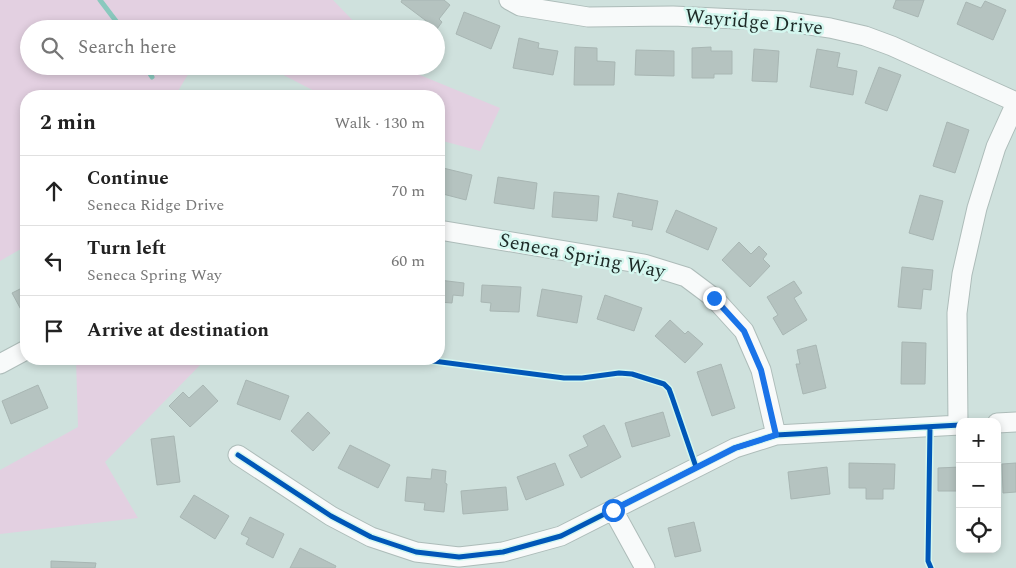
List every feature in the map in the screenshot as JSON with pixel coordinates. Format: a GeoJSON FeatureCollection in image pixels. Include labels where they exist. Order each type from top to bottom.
{"type":"FeatureCollection","features":[{"type":"Feature","properties":{"kind":"street","name":"Wayridge Drive"},"geometry":{"type":"LineString","coordinates":[[509,0],[520,6],[588,17],[674,8],[830,28],[865,36],[892,46],[1016,102]]}},
{"type":"Feature","properties":{"kind":"street"},"geometry":{"type":"LineString","coordinates":[[959,418],[957,314],[962,274],[977,208],[996,147],[1016,102]]}},
{"type":"Feature","properties":{"kind":"street","name":"Seneca Spring Way"},"geometry":{"type":"LineString","coordinates":[[445,231],[644,264],[686,277],[714,298],[744,331],[761,370],[776,435]]}},
{"type":"Feature","properties":{"kind":"street"},"geometry":{"type":"LineString","coordinates":[[0,364],[20,353]]}},
{"type":"Feature","properties":{"kind":"street"},"geometry":{"type":"LineString","coordinates":[[1001,423],[1016,422]]}},
{"type":"Feature","properties":{"kind":"street"},"geometry":{"type":"LineString","coordinates":[[238,456],[331,516],[371,537],[416,552],[459,557],[503,552],[561,536],[735,448],[776,435],[956,425]]}},
{"type":"Feature","properties":{"kind":"street"},"geometry":{"type":"LineString","coordinates":[[613,510],[645,568]]}},
{"type":"Feature","properties":{"kind":"shaded area"},"geometry":{"type":"Polygon","coordinates":[[[0,0],[333,0],[352,20],[20,20],[20,75],[188,75],[179,90],[20,90],[20,249],[0,261],[0,0]]]}},
{"type":"Feature","properties":{"kind":"shaded area"},"geometry":{"type":"Polygon","coordinates":[[[283,75],[420,75],[500,108],[480,151],[445,142],[445,90],[312,90],[283,75]]]}},
{"type":"Feature","properties":{"kind":"shaded area"},"geometry":{"type":"Polygon","coordinates":[[[76,365],[200,365],[105,462],[138,518],[0,534],[0,470],[78,427],[76,365]]]}},
{"type":"Feature","properties":{"kind":"building"},"geometry":{"type":"Polygon","coordinates":[[[402,0],[444,0],[450,5],[440,20],[425,20],[401,2],[402,0]]]}},
{"type":"Feature","properties":{"kind":"building"},"geometry":{"type":"Polygon","coordinates":[[[896,0],[924,0],[918,17],[893,8],[896,0]]]}},
{"type":"Feature","properties":{"kind":"building"},"geometry":{"type":"Polygon","coordinates":[[[985,1],[1006,10],[993,40],[957,24],[966,2],[981,8],[985,1]]]}},
{"type":"Feature","properties":{"kind":"building"},"geometry":{"type":"Polygon","coordinates":[[[464,12],[500,26],[491,49],[456,34],[464,12]]]}},
{"type":"Feature","properties":{"kind":"building"},"geometry":{"type":"Polygon","coordinates":[[[519,38],[539,43],[538,48],[558,51],[553,75],[513,68],[519,38]]]}},
{"type":"Feature","properties":{"kind":"building"},"geometry":{"type":"Polygon","coordinates":[[[575,47],[597,48],[597,61],[615,62],[614,85],[574,85],[575,47]]]}},
{"type":"Feature","properties":{"kind":"building"},"geometry":{"type":"Polygon","coordinates":[[[711,47],[711,51],[732,51],[732,74],[714,74],[714,78],[692,78],[692,48],[711,47]]]}},
{"type":"Feature","properties":{"kind":"building"},"geometry":{"type":"Polygon","coordinates":[[[754,49],[779,51],[777,82],[752,81],[754,49]]]}},
{"type":"Feature","properties":{"kind":"building"},"geometry":{"type":"Polygon","coordinates":[[[817,49],[840,53],[837,67],[857,71],[853,95],[810,87],[817,49]]]}},
{"type":"Feature","properties":{"kind":"building"},"geometry":{"type":"Polygon","coordinates":[[[636,50],[674,51],[674,76],[635,75],[636,50]]]}},
{"type":"Feature","properties":{"kind":"building"},"geometry":{"type":"Polygon","coordinates":[[[879,67],[901,75],[887,111],[865,103],[879,67]]]}},
{"type":"Feature","properties":{"kind":"building"},"geometry":{"type":"Polygon","coordinates":[[[947,122],[969,130],[955,173],[933,166],[947,122]]]}},
{"type":"Feature","properties":{"kind":"building"},"geometry":{"type":"Polygon","coordinates":[[[445,168],[472,175],[466,200],[445,195],[445,168]]]}},
{"type":"Feature","properties":{"kind":"building"},"geometry":{"type":"Polygon","coordinates":[[[498,177],[537,183],[534,209],[494,203],[498,177]]]}},
{"type":"Feature","properties":{"kind":"building"},"geometry":{"type":"Polygon","coordinates":[[[554,192],[599,196],[597,221],[552,217],[554,192]]]}},
{"type":"Feature","properties":{"kind":"building"},"geometry":{"type":"Polygon","coordinates":[[[618,193],[658,201],[652,230],[632,226],[633,221],[613,217],[618,193]]]}},
{"type":"Feature","properties":{"kind":"building"},"geometry":{"type":"Polygon","coordinates":[[[920,195],[943,201],[933,240],[909,233],[920,195]]]}},
{"type":"Feature","properties":{"kind":"building"},"geometry":{"type":"Polygon","coordinates":[[[676,210],[717,228],[708,250],[666,232],[676,210]]]}},
{"type":"Feature","properties":{"kind":"building"},"geometry":{"type":"Polygon","coordinates":[[[739,242],[751,254],[759,246],[767,254],[763,259],[770,266],[750,287],[722,260],[739,242]]]}},
{"type":"Feature","properties":{"kind":"building"},"geometry":{"type":"Polygon","coordinates":[[[902,267],[933,270],[931,290],[923,289],[921,309],[898,307],[902,267]]]}},
{"type":"Feature","properties":{"kind":"building"},"geometry":{"type":"Polygon","coordinates":[[[445,281],[464,283],[463,296],[453,295],[452,303],[445,302],[445,281]]]}},
{"type":"Feature","properties":{"kind":"building"},"geometry":{"type":"Polygon","coordinates":[[[794,281],[802,293],[794,298],[807,320],[783,335],[773,318],[778,315],[767,297],[794,281]]]}},
{"type":"Feature","properties":{"kind":"building"},"geometry":{"type":"Polygon","coordinates":[[[482,285],[521,287],[519,312],[490,311],[491,303],[481,302],[482,285]]]}},
{"type":"Feature","properties":{"kind":"building"},"geometry":{"type":"Polygon","coordinates":[[[20,289],[20,308],[12,293],[20,289]]]}},
{"type":"Feature","properties":{"kind":"building"},"geometry":{"type":"Polygon","coordinates":[[[542,289],[582,296],[577,323],[537,316],[542,289]]]}},
{"type":"Feature","properties":{"kind":"building"},"geometry":{"type":"Polygon","coordinates":[[[605,295],[642,308],[634,331],[597,319],[605,295]]]}},
{"type":"Feature","properties":{"kind":"building"},"geometry":{"type":"Polygon","coordinates":[[[670,320],[685,334],[688,331],[703,344],[685,363],[655,336],[670,320]]]}},
{"type":"Feature","properties":{"kind":"building"},"geometry":{"type":"Polygon","coordinates":[[[902,342],[926,343],[925,384],[901,384],[902,342]]]}},
{"type":"Feature","properties":{"kind":"building"},"geometry":{"type":"Polygon","coordinates":[[[816,345],[826,388],[803,394],[796,364],[800,364],[797,350],[816,345]]]}},
{"type":"Feature","properties":{"kind":"building"},"geometry":{"type":"Polygon","coordinates":[[[721,364],[735,408],[712,416],[697,372],[721,364]]]}},
{"type":"Feature","properties":{"kind":"building"},"geometry":{"type":"Polygon","coordinates":[[[246,380],[289,396],[280,420],[237,404],[246,380]]]}},
{"type":"Feature","properties":{"kind":"building"},"geometry":{"type":"Polygon","coordinates":[[[38,385],[48,408],[11,424],[2,401],[38,385]]]}},
{"type":"Feature","properties":{"kind":"building"},"geometry":{"type":"Polygon","coordinates":[[[203,385],[218,401],[190,427],[169,406],[183,392],[189,398],[203,385]]]}},
{"type":"Feature","properties":{"kind":"building"},"geometry":{"type":"Polygon","coordinates":[[[308,412],[330,433],[313,451],[291,431],[308,412]]]}},
{"type":"Feature","properties":{"kind":"building"},"geometry":{"type":"Polygon","coordinates":[[[663,412],[670,436],[632,447],[625,423],[663,412]]]}},
{"type":"Feature","properties":{"kind":"building"},"geometry":{"type":"Polygon","coordinates":[[[604,425],[621,457],[581,478],[569,455],[588,446],[583,436],[604,425]]]}},
{"type":"Feature","properties":{"kind":"building"},"geometry":{"type":"Polygon","coordinates":[[[174,436],[180,482],[157,485],[151,439],[174,436]]]}},
{"type":"Feature","properties":{"kind":"building"},"geometry":{"type":"Polygon","coordinates":[[[350,445],[390,465],[378,488],[338,468],[350,445]]]}},
{"type":"Feature","properties":{"kind":"building"},"geometry":{"type":"Polygon","coordinates":[[[555,463],[564,485],[526,500],[517,477],[555,463]]]}},
{"type":"Feature","properties":{"kind":"building"},"geometry":{"type":"Polygon","coordinates":[[[849,463],[895,464],[894,489],[883,489],[883,499],[866,499],[866,488],[849,488],[849,463]]]}},
{"type":"Feature","properties":{"kind":"building"},"geometry":{"type":"Polygon","coordinates":[[[1016,463],[1016,492],[1003,493],[1002,464],[1016,463]]]}},
{"type":"Feature","properties":{"kind":"building"},"geometry":{"type":"Polygon","coordinates":[[[827,467],[830,494],[791,499],[788,472],[827,467]]]}},
{"type":"Feature","properties":{"kind":"building"},"geometry":{"type":"Polygon","coordinates":[[[956,467],[956,491],[938,491],[938,468],[956,467]]]}},
{"type":"Feature","properties":{"kind":"building"},"geometry":{"type":"Polygon","coordinates":[[[432,469],[446,471],[445,483],[447,484],[444,512],[424,510],[425,503],[405,501],[407,477],[431,479],[432,469]]]}},
{"type":"Feature","properties":{"kind":"building"},"geometry":{"type":"Polygon","coordinates":[[[506,487],[508,510],[463,514],[461,491],[506,487]]]}},
{"type":"Feature","properties":{"kind":"building"},"geometry":{"type":"Polygon","coordinates":[[[194,495],[229,516],[215,539],[180,517],[194,495]]]}},
{"type":"Feature","properties":{"kind":"building"},"geometry":{"type":"Polygon","coordinates":[[[250,517],[284,534],[273,558],[246,544],[249,538],[241,534],[250,517]]]}},
{"type":"Feature","properties":{"kind":"building"},"geometry":{"type":"Polygon","coordinates":[[[694,522],[701,551],[675,557],[668,528],[694,522]]]}},
{"type":"Feature","properties":{"kind":"building"},"geometry":{"type":"Polygon","coordinates":[[[300,548],[336,566],[335,568],[290,568],[300,548]]]}},
{"type":"Feature","properties":{"kind":"building"},"geometry":{"type":"Polygon","coordinates":[[[51,561],[96,563],[95,568],[51,568],[51,561]]]}},
{"type":"Feature","properties":{"kind":"waterway"},"geometry":{"type":"LineString","coordinates":[[100,0],[115,20]]}},
{"type":"Feature","properties":{"kind":"cycle path"},"geometry":{"type":"LineString","coordinates":[[445,363],[564,378],[582,378],[619,373],[632,374],[664,384],[669,389],[696,467]]}},
{"type":"Feature","properties":{"kind":"cycle path"},"geometry":{"type":"LineString","coordinates":[[238,455],[331,516],[371,537],[416,552],[459,557],[503,552],[561,536],[735,448],[776,435],[956,425]]}},
{"type":"Feature","properties":{"kind":"cycle path"},"geometry":{"type":"LineString","coordinates":[[930,427],[928,561],[931,568]]}},
{"type":"Feature","properties":{"kind":"route"},"geometry":{"type":"LineString","coordinates":[[613,510],[735,448],[776,435],[761,370],[744,331],[714,298]]}}]}
